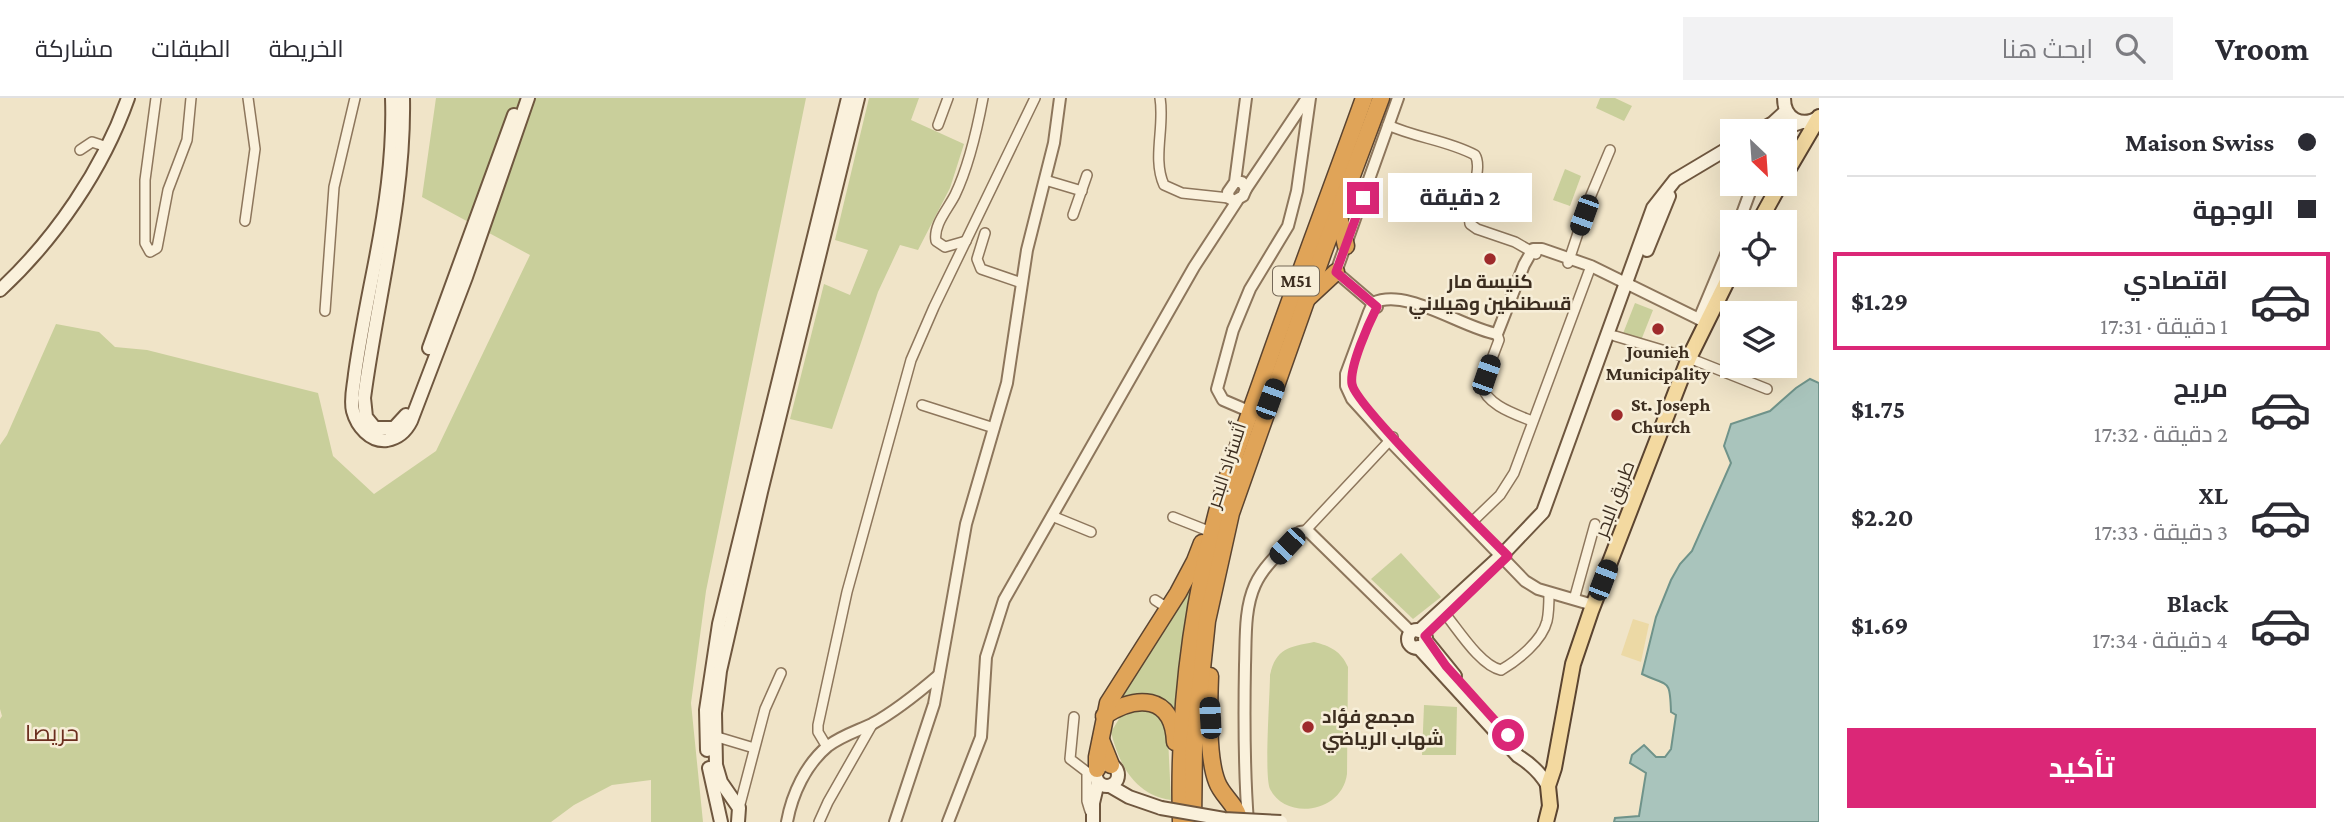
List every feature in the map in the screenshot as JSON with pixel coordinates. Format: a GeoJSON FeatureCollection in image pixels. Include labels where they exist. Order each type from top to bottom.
{"type":"FeatureCollection","features":[{"type":"Feature","properties":{"kind":"highway","name":"أتستراد البحر"},"geometry":{"type":"LineString","coordinates":[[1181,822],[1182,728],[1189,655],[1217,513],[1364,98]]}},
{"type":"Feature","properties":{"kind":"highway","name":"أتستراد البحر"},"geometry":{"type":"LineString","coordinates":[[1193,822],[1194,746],[1207,621],[1231,513],[1306,299],[1381,98]]}},
{"type":"Feature","properties":{"kind":"highway"},"geometry":{"type":"LineString","coordinates":[[1338,212],[1346,246]]}},
{"type":"Feature","properties":{"kind":"highway"},"geometry":{"type":"LineString","coordinates":[[1306,299],[1336,272]]}},
{"type":"Feature","properties":{"kind":"highway"},"geometry":{"type":"LineString","coordinates":[[1107,778],[1101,740],[1104,716],[1113,693],[1162,604],[1195,561],[1210,521],[1217,513]]}},
{"type":"Feature","properties":{"kind":"highway"},"geometry":{"type":"LineString","coordinates":[[1207,621],[1211,639],[1209,699],[1215,778],[1224,797],[1244,821]]}},
{"type":"Feature","properties":{"kind":"highway"},"geometry":{"type":"LineString","coordinates":[[1104,716],[1134,701],[1150,703],[1163,710],[1173,725],[1175,778],[1180,784]]}},
{"type":"Feature","properties":{"kind":"main road"},"geometry":{"type":"LineString","coordinates":[[0,290],[85,187],[107,147],[128,98]]}},
{"type":"Feature","properties":{"kind":"main road"},"geometry":{"type":"LineString","coordinates":[[392,98],[388,182],[352,399],[353,411],[365,432],[372,437],[388,440],[401,434],[411,421],[466,277],[528,98]]}},
{"type":"Feature","properties":{"kind":"main road"},"geometry":{"type":"LineString","coordinates":[[403,98],[394,215],[364,398],[366,417],[375,428],[386,429],[398,426],[406,415],[520,98]]}},
{"type":"Feature","properties":{"kind":"main road"},"geometry":{"type":"LineString","coordinates":[[721,822],[708,765],[705,731],[719,624],[848,98]]}},
{"type":"Feature","properties":{"kind":"main road"},"geometry":{"type":"LineString","coordinates":[[738,822],[740,808],[718,775],[714,736],[720,671],[858,98]]}},
{"type":"Feature","properties":{"kind":"main road"},"geometry":{"type":"LineString","coordinates":[[1785,105],[1790,117],[1802,122]]}},
{"type":"Feature","properties":{"kind":"main road"},"geometry":{"type":"LineString","coordinates":[[1797,123],[1819,117]]}},
{"type":"Feature","properties":{"kind":"main road"},"geometry":{"type":"LineString","coordinates":[[1797,155],[1819,117]]}},
{"type":"Feature","properties":{"kind":"main road"},"geometry":{"type":"LineString","coordinates":[[1418,637],[1446,615],[1537,520],[1547,503],[1653,208],[1668,187],[1698,164],[1720,152]]}},
{"type":"Feature","properties":{"kind":"main road"},"geometry":{"type":"LineString","coordinates":[[1418,637],[1540,523],[1553,504],[1615,336],[1627,285],[1666,201],[1677,187],[1720,161]]}},
{"type":"Feature","properties":{"kind":"main road","name":"طريق البحر"},"geometry":{"type":"LineString","coordinates":[[1539,822],[1554,768],[1573,664],[1702,320],[1722,287]]}},
{"type":"Feature","properties":{"kind":"main road"},"geometry":{"type":"LineString","coordinates":[[1418,637],[1524,752],[1548,788]]}},
{"type":"Feature","properties":{"kind":"main road"},"geometry":{"type":"LineString","coordinates":[[1093,817],[1093,803],[1107,778],[1129,797],[1161,808],[1244,821],[1281,822]]}},
{"type":"Feature","properties":{"kind":"main road","name":"طريق البحر"},"geometry":{"type":"LineString","coordinates":[[1546,822],[1550,806],[1548,788]]}},
{"type":"Feature","properties":{"kind":"main road"},"geometry":{"type":"LineString","coordinates":[[716,803],[731,795]]}},
{"type":"Feature","properties":{"kind":"street"},"geometry":{"type":"LineString","coordinates":[[156,98],[145,180],[145,243],[150,252],[157,248],[168,190],[187,140],[191,98]]}},
{"type":"Feature","properties":{"kind":"street"},"geometry":{"type":"LineString","coordinates":[[245,221],[255,149],[248,98]]}},
{"type":"Feature","properties":{"kind":"street"},"geometry":{"type":"LineString","coordinates":[[325,311],[334,187],[355,98]]}},
{"type":"Feature","properties":{"kind":"street"},"geometry":{"type":"LineString","coordinates":[[937,125],[948,98]]}},
{"type":"Feature","properties":{"kind":"street"},"geometry":{"type":"LineString","coordinates":[[966,241],[945,247],[936,241],[935,230],[959,188],[983,98]]}},
{"type":"Feature","properties":{"kind":"street"},"geometry":{"type":"LineString","coordinates":[[827,747],[818,732],[818,725],[847,592],[897,408],[916,350],[1035,98]]}},
{"type":"Feature","properties":{"kind":"street"},"geometry":{"type":"LineString","coordinates":[[899,820],[934,704],[966,524],[1014,348],[1027,250],[1045,180],[1060,98]]}},
{"type":"Feature","properties":{"kind":"street"},"geometry":{"type":"LineString","coordinates":[[1160,98],[1162,113],[1159,169],[1164,185],[1182,193],[1233,199],[1244,196],[1246,189],[1309,98]]}},
{"type":"Feature","properties":{"kind":"street"},"geometry":{"type":"LineString","coordinates":[[1235,182],[1246,98]]}},
{"type":"Feature","properties":{"kind":"street"},"geometry":{"type":"LineString","coordinates":[[1251,412],[1223,400],[1217,389],[1233,330],[1250,289],[1288,226],[1297,191],[1309,98]]}},
{"type":"Feature","properties":{"kind":"street"},"geometry":{"type":"LineString","coordinates":[[1375,305],[1336,272],[1398,98]]}},
{"type":"Feature","properties":{"kind":"street"},"geometry":{"type":"LineString","coordinates":[[1388,125],[1453,145],[1475,155],[1478,162],[1469,206],[1470,224],[1477,229],[1515,242],[1533,253],[1590,269],[1702,320]]}},
{"type":"Feature","properties":{"kind":"street"},"geometry":{"type":"LineString","coordinates":[[80,150],[92,142],[107,147]]}},
{"type":"Feature","properties":{"kind":"street"},"geometry":{"type":"LineString","coordinates":[[1569,261],[1589,200],[1610,150]]}},
{"type":"Feature","properties":{"kind":"street"},"geometry":{"type":"LineString","coordinates":[[1073,215],[1087,175]]}},
{"type":"Feature","properties":{"kind":"street"},"geometry":{"type":"LineString","coordinates":[[1045,180],[1082,191]]}},
{"type":"Feature","properties":{"kind":"street"},"geometry":{"type":"LineString","coordinates":[[1233,199],[1228,188],[1235,182],[1242,182],[1246,189]]}},
{"type":"Feature","properties":{"kind":"street"},"geometry":{"type":"LineString","coordinates":[[948,822],[981,737],[986,657],[995,625],[1015,576],[1233,199]]}},
{"type":"Feature","properties":{"kind":"street"},"geometry":{"type":"LineString","coordinates":[[985,233],[978,259],[981,269],[1022,283]]}},
{"type":"Feature","properties":{"kind":"street"},"geometry":{"type":"LineString","coordinates":[[1532,421],[1490,400],[1482,385],[1498,337],[1507,325],[1517,290],[1533,253]]}},
{"type":"Feature","properties":{"kind":"street"},"geometry":{"type":"LineString","coordinates":[[1472,522],[1500,495],[1510,481],[1590,269]]}},
{"type":"Feature","properties":{"kind":"street","name":"طريق البحر"},"geometry":{"type":"LineString","coordinates":[[1702,320],[1720,272]]}},
{"type":"Feature","properties":{"kind":"street"},"geometry":{"type":"LineString","coordinates":[[1375,305],[1402,305],[1498,337]]}},
{"type":"Feature","properties":{"kind":"street"},"geometry":{"type":"LineString","coordinates":[[1375,305],[1349,386],[1391,439],[1525,581],[1594,603]]}},
{"type":"Feature","properties":{"kind":"street"},"geometry":{"type":"LineString","coordinates":[[1615,336],[1689,358],[1767,388]]}},
{"type":"Feature","properties":{"kind":"street"},"geometry":{"type":"LineString","coordinates":[[922,405],[994,428]]}},
{"type":"Feature","properties":{"kind":"street"},"geometry":{"type":"LineString","coordinates":[[1244,821],[1245,698],[1249,608],[1253,589],[1263,572],[1391,439]]}},
{"type":"Feature","properties":{"kind":"street"},"geometry":{"type":"LineString","coordinates":[[1052,516],[1091,532]]}},
{"type":"Feature","properties":{"kind":"street"},"geometry":{"type":"LineString","coordinates":[[1173,517],[1206,530]]}},
{"type":"Feature","properties":{"kind":"street"},"geometry":{"type":"LineString","coordinates":[[1570,596],[1595,524]]}},
{"type":"Feature","properties":{"kind":"street"},"geometry":{"type":"LineString","coordinates":[[1306,530],[1418,637]]}},
{"type":"Feature","properties":{"kind":"street"},"geometry":{"type":"LineString","coordinates":[[1446,615],[1477,654],[1495,669],[1501,670],[1537,639],[1545,627],[1550,591]]}},
{"type":"Feature","properties":{"kind":"street"},"geometry":{"type":"LineString","coordinates":[[740,808],[765,709],[781,673]]}},
{"type":"Feature","properties":{"kind":"street"},"geometry":{"type":"LineString","coordinates":[[787,822],[797,788],[809,768],[827,747],[873,723],[914,696],[939,675]]}},
{"type":"Feature","properties":{"kind":"street"},"geometry":{"type":"LineString","coordinates":[[1074,717],[1070,755],[1072,762],[1087,772],[1087,801],[1093,817]]}},
{"type":"Feature","properties":{"kind":"street"},"geometry":{"type":"LineString","coordinates":[[820,822],[828,802],[873,723]]}},
{"type":"Feature","properties":{"kind":"street"},"geometry":{"type":"LineString","coordinates":[[714,736],[754,748]]}},
{"type":"Feature","properties":{"kind":"green space"},"geometry":{"type":"Polygon","coordinates":[[[436,98],[806,98],[706,591],[691,703],[703,822],[651,822],[651,780],[612,785],[574,805],[551,822],[0,822],[0,445],[7,435],[56,324],[99,332],[115,347],[147,350],[318,393],[333,456],[374,494],[436,451],[530,255],[422,197],[436,98]]]}},
{"type":"Feature","properties":{"kind":"green space"},"geometry":{"type":"Polygon","coordinates":[[[869,98],[919,98],[911,120],[964,144],[950,188],[918,250],[900,245],[878,292],[832,429],[790,419],[824,284],[850,295],[868,250],[835,240],[869,98]]]}},
{"type":"Feature","properties":{"kind":"green space"},"geometry":{"type":"Polygon","coordinates":[[[1600,98],[1615,98],[1632,106],[1624,121],[1596,108],[1600,98]]]}},
{"type":"Feature","properties":{"kind":"green space"},"geometry":{"type":"Polygon","coordinates":[[[1565,169],[1581,176],[1570,206],[1553,200],[1565,169]]]}},
{"type":"Feature","properties":{"kind":"green space"},"geometry":{"type":"Polygon","coordinates":[[[1635,303],[1653,310],[1640,343],[1622,336],[1635,303]]]}},
{"type":"Feature","properties":{"kind":"green space"},"geometry":{"type":"Polygon","coordinates":[[[1401,553],[1441,597],[1413,619],[1371,579],[1401,553]]]}},
{"type":"Feature","properties":{"kind":"green space"},"geometry":{"type":"Polygon","coordinates":[[[1193,583],[1179,665],[1175,711],[1163,701],[1149,695],[1135,694],[1121,700],[1117,698],[1161,636],[1193,583]]]}},
{"type":"Feature","properties":{"kind":"green space","name":"مجمع فؤاد شهاب الرياضي"},"geometry":{"type":"Polygon","coordinates":[[[1314,642],[1334,650],[1348,667],[1347,774],[1343,787],[1335,797],[1325,804],[1300,809],[1288,806],[1278,799],[1270,789],[1268,781],[1270,675],[1276,659],[1285,650],[1314,642]]]}},
{"type":"Feature","properties":{"kind":"green space"},"geometry":{"type":"Polygon","coordinates":[[[1424,705],[1457,707],[1456,755],[1422,755],[1424,705]]]}},
{"type":"Feature","properties":{"kind":"green space"},"geometry":{"type":"Polygon","coordinates":[[[1145,708],[1162,717],[1168,738],[1171,800],[1158,797],[1138,785],[1124,767],[1114,744],[1111,732],[1122,714],[1145,708]]]}},
{"type":"Feature","properties":{"kind":"sand"},"geometry":{"type":"Polygon","coordinates":[[[1633,619],[1649,624],[1641,662],[1621,655],[1633,619]]]}},
{"type":"Feature","properties":{"kind":"water"},"geometry":{"type":"Polygon","coordinates":[[[1810,379],[1819,383],[1819,822],[1614,822],[1615,818],[1639,816],[1646,773],[1630,763],[1632,755],[1644,745],[1656,757],[1665,757],[1671,749],[1676,715],[1671,712],[1669,688],[1642,674],[1656,617],[1671,580],[1692,551],[1731,463],[1724,446],[1731,424],[1770,411],[1810,379]]]}},
{"type":"Feature","properties":{"kind":"place","name":"كنيسة مار قسطنطين وهيلاني"},"geometry":{"type":"Point","coordinates":[1490,259]}},
{"type":"Feature","properties":{"kind":"place","name":"Jounieh Municipality"},"geometry":{"type":"Point","coordinates":[1658,329]}},
{"type":"Feature","properties":{"kind":"place","name":"St. Joseph Church"},"geometry":{"type":"Point","coordinates":[1617,415]}},
{"type":"Feature","properties":{"kind":"place","name":"مجمع فؤاد شهاب الرياضي"},"geometry":{"type":"Point","coordinates":[1308,727]}},
{"type":"Feature","properties":{"kind":"district","name":"حريصا"},"geometry":{"type":"Point","coordinates":[52,733]}},
{"type":"Feature","properties":{"kind":"route"},"geometry":{"type":"LineString","coordinates":[[1363,198],[1336,272],[1377,307],[1352,375],[1353,390],[1393,437],[1508,556],[1425,636],[1425,639],[1508,735]]}}]}
